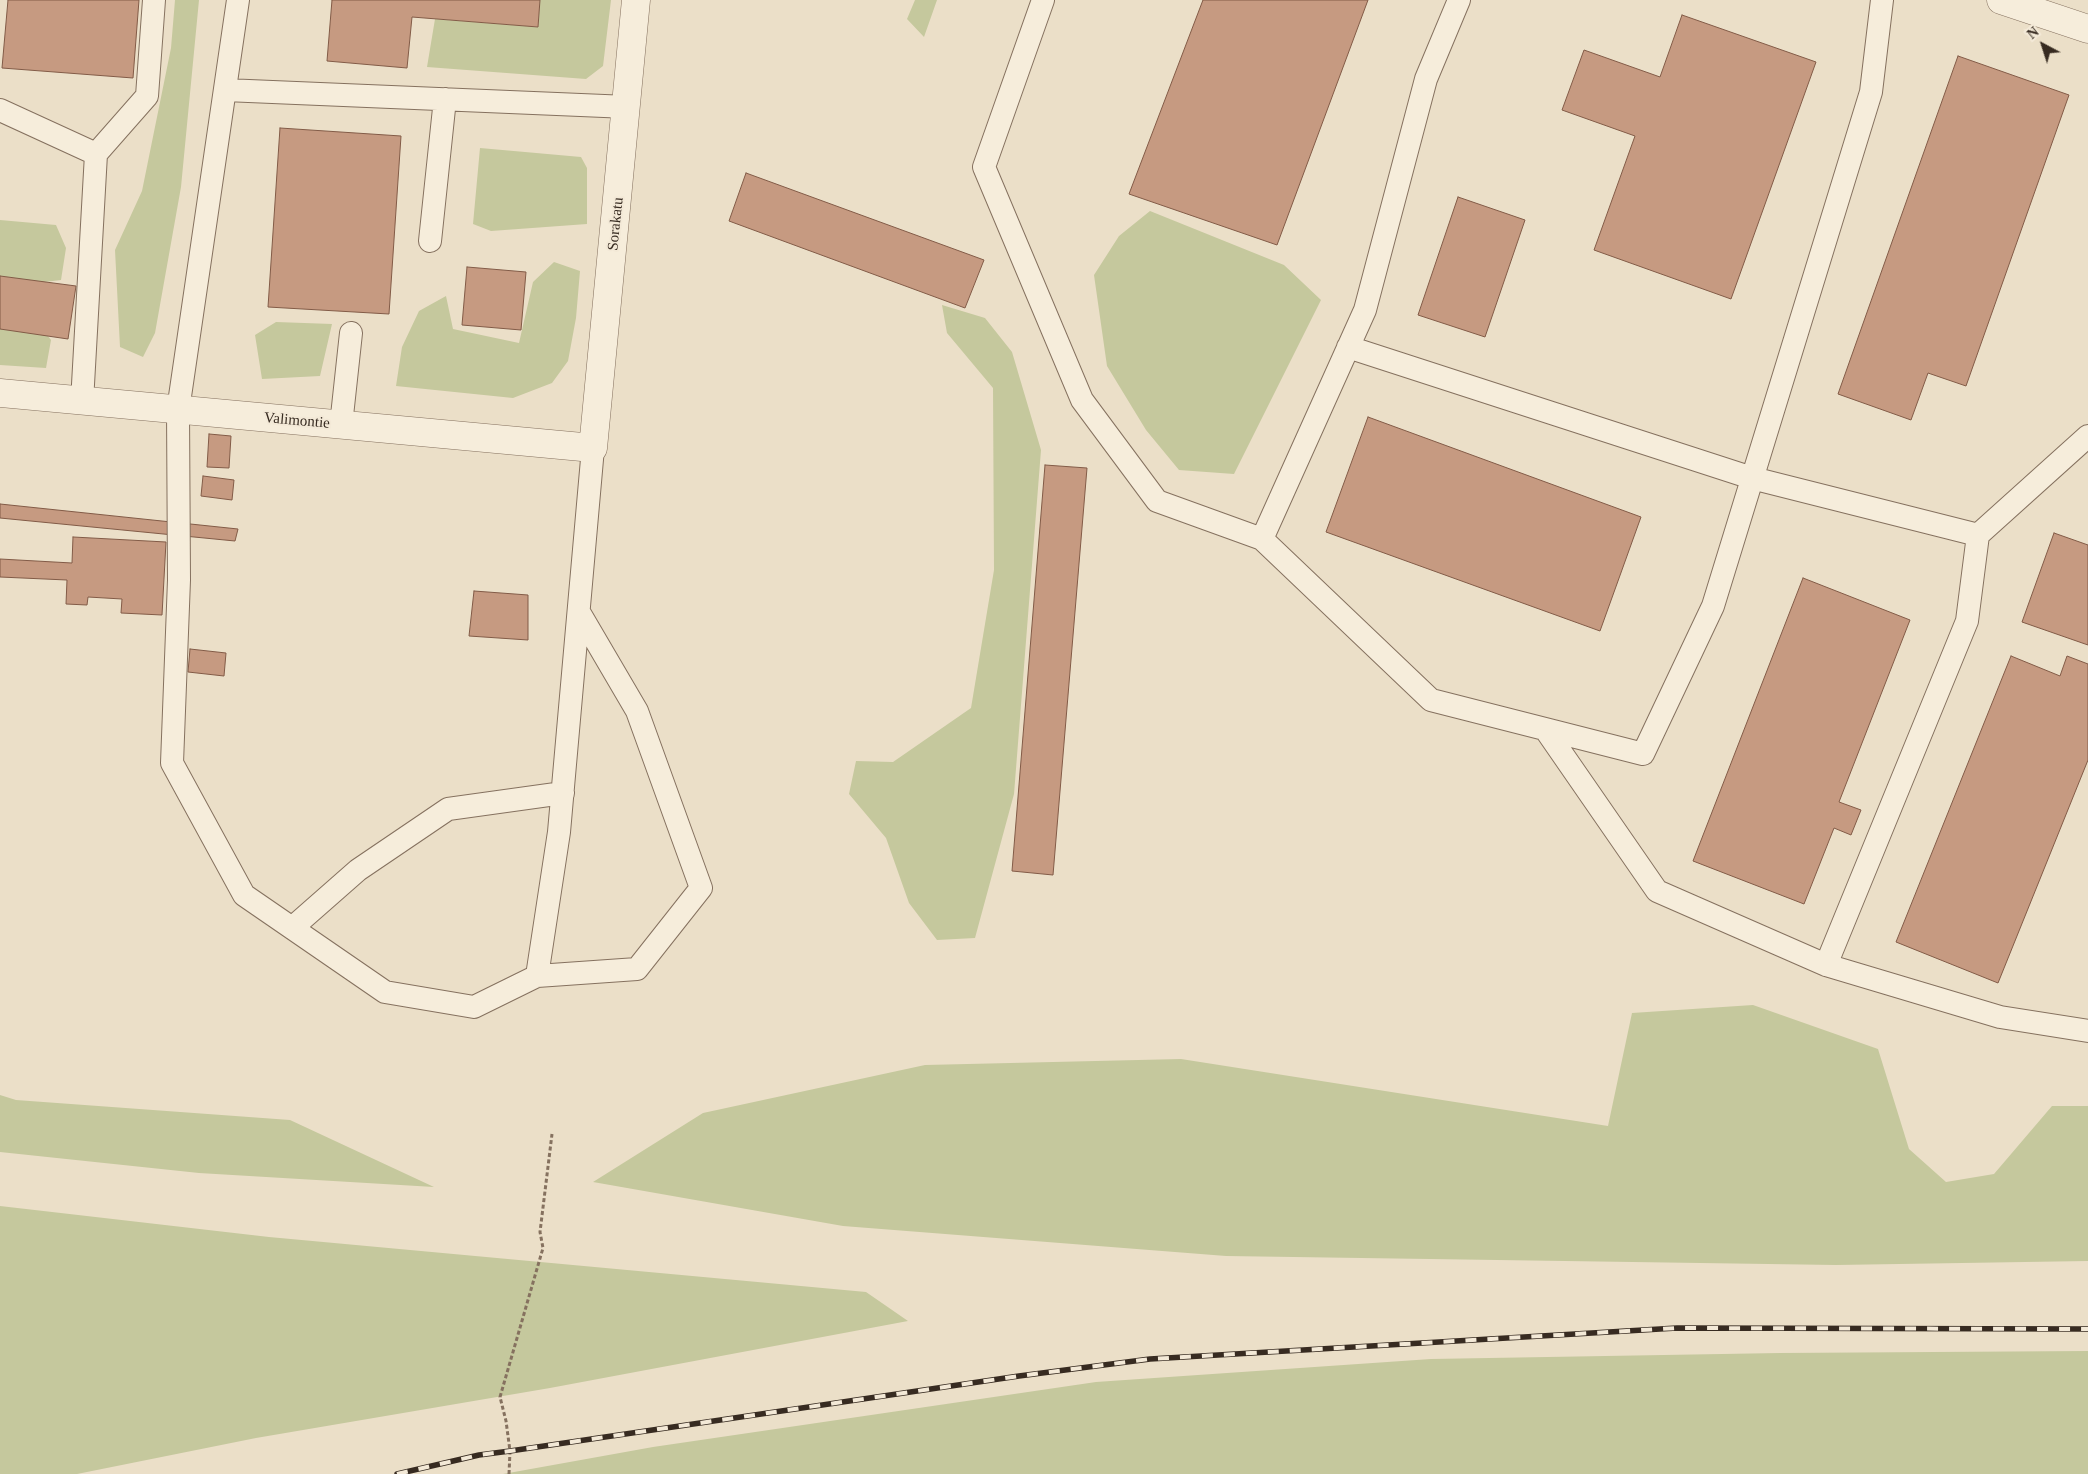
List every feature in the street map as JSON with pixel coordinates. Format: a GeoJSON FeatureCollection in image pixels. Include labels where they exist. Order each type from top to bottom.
{"type":"FeatureCollection","features":[{"type":"Feature","properties":{"kind":"street","name":"Sorakatu"},"geometry":{"type":"LineString","coordinates":[[593,448],[628,107],[636,0]]}},
{"type":"Feature","properties":{"kind":"street"},"geometry":{"type":"LineString","coordinates":[[2001,0],[2088,29]]}},
{"type":"Feature","properties":{"kind":"street","name":"Valimontie"},"geometry":{"type":"LineString","coordinates":[[0,393],[593,448]]}},
{"type":"Feature","properties":{"kind":"lane"},"geometry":{"type":"LineString","coordinates":[[82,402],[96,154],[147,96],[154,0]]}},
{"type":"Feature","properties":{"kind":"lane"},"geometry":{"type":"LineString","coordinates":[[238,0],[178,410],[179,580],[172,763],[244,895],[385,992],[474,1007],[537,976],[637,969],[701,888],[637,711],[579,612]]}},
{"type":"Feature","properties":{"kind":"lane"},"geometry":{"type":"LineString","coordinates":[[1042,0],[984,167],[1082,400],[1157,501],[1262,539],[1431,700],[1643,754],[1713,606],[1871,92],[1882,0]]}},
{"type":"Feature","properties":{"kind":"lane"},"geometry":{"type":"LineString","coordinates":[[1262,539],[1365,310],[1426,79],[1458,0]]}},
{"type":"Feature","properties":{"kind":"lane"},"geometry":{"type":"LineString","coordinates":[[225,90],[628,107]]}},
{"type":"Feature","properties":{"kind":"lane"},"geometry":{"type":"LineString","coordinates":[[430,241],[445,99]]}},
{"type":"Feature","properties":{"kind":"lane"},"geometry":{"type":"LineString","coordinates":[[0,110],[96,154]]}},
{"type":"Feature","properties":{"kind":"lane"},"geometry":{"type":"LineString","coordinates":[[341,425],[351,333]]}},
{"type":"Feature","properties":{"kind":"lane"},"geometry":{"type":"LineString","coordinates":[[1348,347],[1752,478],[1978,535]]}},
{"type":"Feature","properties":{"kind":"lane"},"geometry":{"type":"LineString","coordinates":[[1826,965],[1967,621],[1978,535],[2088,436]]}},
{"type":"Feature","properties":{"kind":"lane"},"geometry":{"type":"LineString","coordinates":[[537,976],[559,832],[593,448]]}},
{"type":"Feature","properties":{"kind":"lane"},"geometry":{"type":"LineString","coordinates":[[1545,729],[1657,891],[1826,965],[2000,1017],[2088,1031]]}},
{"type":"Feature","properties":{"kind":"lane"},"geometry":{"type":"LineString","coordinates":[[292,928],[358,870],[448,809],[563,793]]}},
{"type":"Feature","properties":{"kind":"path"},"geometry":{"type":"LineString","coordinates":[[509,1474],[510,1450],[500,1397],[543,1248],[540,1232],[552,1134]]}},
{"type":"Feature","properties":{"kind":"green space"},"geometry":{"type":"Polygon","coordinates":[[[175,0],[199,0],[181,187],[155,333],[143,357],[120,347],[115,250],[142,191],[171,48],[175,0]]]}},
{"type":"Feature","properties":{"kind":"green space"},"geometry":{"type":"Polygon","coordinates":[[[540,0],[611,0],[603,66],[586,79],[427,67],[435,19],[538,27],[540,0]]]}},
{"type":"Feature","properties":{"kind":"green space"},"geometry":{"type":"Polygon","coordinates":[[[915,0],[937,0],[924,37],[907,19],[915,0]]]}},
{"type":"Feature","properties":{"kind":"green space"},"geometry":{"type":"Polygon","coordinates":[[[480,148],[581,157],[587,168],[587,224],[491,231],[473,224],[480,148]]]}},
{"type":"Feature","properties":{"kind":"green space"},"geometry":{"type":"Polygon","coordinates":[[[1150,211],[1284,265],[1321,300],[1234,474],[1179,470],[1146,430],[1107,366],[1094,275],[1119,236],[1150,211]]]}},
{"type":"Feature","properties":{"kind":"green space"},"geometry":{"type":"Polygon","coordinates":[[[0,220],[56,225],[66,248],[61,280],[19,285],[28,310],[51,340],[46,368],[0,365],[0,220]]]}},
{"type":"Feature","properties":{"kind":"green space"},"geometry":{"type":"Polygon","coordinates":[[[554,262],[580,271],[576,318],[568,361],[552,383],[513,398],[396,386],[402,347],[419,311],[446,296],[453,329],[519,343],[533,282],[554,262]]]}},
{"type":"Feature","properties":{"kind":"green space"},"geometry":{"type":"Polygon","coordinates":[[[942,305],[985,318],[1012,352],[1041,450],[1014,794],[975,938],[937,940],[909,903],[886,838],[849,794],[856,761],[893,762],[971,708],[994,570],[993,388],[947,333],[942,305]]]}},
{"type":"Feature","properties":{"kind":"green space"},"geometry":{"type":"Polygon","coordinates":[[[276,322],[332,324],[320,376],[262,379],[255,335],[276,322]]]}},
{"type":"Feature","properties":{"kind":"green space"},"geometry":{"type":"Polygon","coordinates":[[[1753,1005],[1878,1049],[1909,1149],[1946,1182],[1994,1174],[2052,1106],[2088,1106],[2088,1261],[1836,1265],[1226,1256],[843,1226],[593,1182],[703,1113],[925,1065],[1181,1059],[1608,1126],[1632,1013],[1753,1005]]]}},
{"type":"Feature","properties":{"kind":"green space"},"geometry":{"type":"Polygon","coordinates":[[[0,1095],[16,1100],[290,1120],[434,1187],[199,1173],[0,1152],[0,1095]]]}},
{"type":"Feature","properties":{"kind":"green space"},"geometry":{"type":"Polygon","coordinates":[[[0,1206],[269,1237],[866,1292],[908,1321],[550,1388],[256,1438],[77,1474],[0,1474],[0,1206]]]}},
{"type":"Feature","properties":{"kind":"green space"},"geometry":{"type":"Polygon","coordinates":[[[2088,1351],[2088,1474],[503,1474],[653,1447],[1096,1382],[1431,1359],[1780,1353],[2088,1351]]]}},
{"type":"Feature","properties":{"kind":"building"},"geometry":{"type":"Polygon","coordinates":[[[8,0],[139,0],[133,78],[2,68],[8,0]]]}},
{"type":"Feature","properties":{"kind":"building"},"geometry":{"type":"Polygon","coordinates":[[[332,0],[540,0],[538,27],[412,17],[407,68],[327,61],[332,0]]]}},
{"type":"Feature","properties":{"kind":"building"},"geometry":{"type":"Polygon","coordinates":[[[1203,0],[1368,0],[1277,245],[1129,194],[1203,0]]]}},
{"type":"Feature","properties":{"kind":"building"},"geometry":{"type":"Polygon","coordinates":[[[1682,15],[1816,62],[1731,299],[1594,250],[1635,136],[1562,110],[1584,50],[1660,77],[1682,15]]]}},
{"type":"Feature","properties":{"kind":"building"},"geometry":{"type":"Polygon","coordinates":[[[1958,56],[2069,95],[1966,386],[1928,373],[1911,420],[1838,394],[1958,56]]]}},
{"type":"Feature","properties":{"kind":"building"},"geometry":{"type":"Polygon","coordinates":[[[280,128],[401,136],[389,314],[268,307],[280,128]]]}},
{"type":"Feature","properties":{"kind":"building"},"geometry":{"type":"Polygon","coordinates":[[[746,173],[984,260],[965,308],[729,221],[746,173]]]}},
{"type":"Feature","properties":{"kind":"building"},"geometry":{"type":"Polygon","coordinates":[[[1458,197],[1525,220],[1485,337],[1418,315],[1458,197]]]}},
{"type":"Feature","properties":{"kind":"building"},"geometry":{"type":"Polygon","coordinates":[[[467,267],[526,272],[521,330],[462,325],[467,267]]]}},
{"type":"Feature","properties":{"kind":"building"},"geometry":{"type":"Polygon","coordinates":[[[0,276],[76,286],[68,339],[0,329],[0,276]]]}},
{"type":"Feature","properties":{"kind":"building"},"geometry":{"type":"Polygon","coordinates":[[[1368,417],[1641,517],[1600,631],[1326,532],[1368,417]]]}},
{"type":"Feature","properties":{"kind":"building"},"geometry":{"type":"Polygon","coordinates":[[[209,434],[231,436],[229,468],[207,467],[209,434]]]}},
{"type":"Feature","properties":{"kind":"building"},"geometry":{"type":"Polygon","coordinates":[[[1045,465],[1087,468],[1053,875],[1012,871],[1045,465]]]}},
{"type":"Feature","properties":{"kind":"building"},"geometry":{"type":"Polygon","coordinates":[[[203,476],[234,480],[232,500],[201,496],[203,476]]]}},
{"type":"Feature","properties":{"kind":"building"},"geometry":{"type":"Polygon","coordinates":[[[0,504],[238,529],[235,541],[0,518],[0,504]]]}},
{"type":"Feature","properties":{"kind":"building"},"geometry":{"type":"Polygon","coordinates":[[[2054,533],[2088,545],[2088,645],[2022,622],[2054,533]]]}},
{"type":"Feature","properties":{"kind":"building"},"geometry":{"type":"Polygon","coordinates":[[[73,537],[166,542],[162,615],[121,613],[122,599],[88,597],[87,605],[66,604],[67,580],[0,577],[0,559],[72,563],[73,537]]]}},
{"type":"Feature","properties":{"kind":"building"},"geometry":{"type":"Polygon","coordinates":[[[1803,578],[1910,620],[1839,802],[1861,810],[1851,835],[1834,828],[1804,904],[1693,861],[1803,578]]]}},
{"type":"Feature","properties":{"kind":"building"},"geometry":{"type":"Polygon","coordinates":[[[474,591],[528,595],[528,640],[469,636],[474,591]]]}},
{"type":"Feature","properties":{"kind":"building"},"geometry":{"type":"Polygon","coordinates":[[[190,649],[226,653],[224,676],[188,672],[190,649]]]}},
{"type":"Feature","properties":{"kind":"building"},"geometry":{"type":"Polygon","coordinates":[[[2011,656],[2060,676],[2067,656],[2088,664],[2088,760],[1998,983],[1896,942],[2011,656]]]}},
{"type":"Feature","properties":{"kind":"railway"},"geometry":{"type":"LineString","coordinates":[[397,1474],[479,1455],[1019,1376],[1150,1359],[1677,1328],[2088,1329]]}}]}
